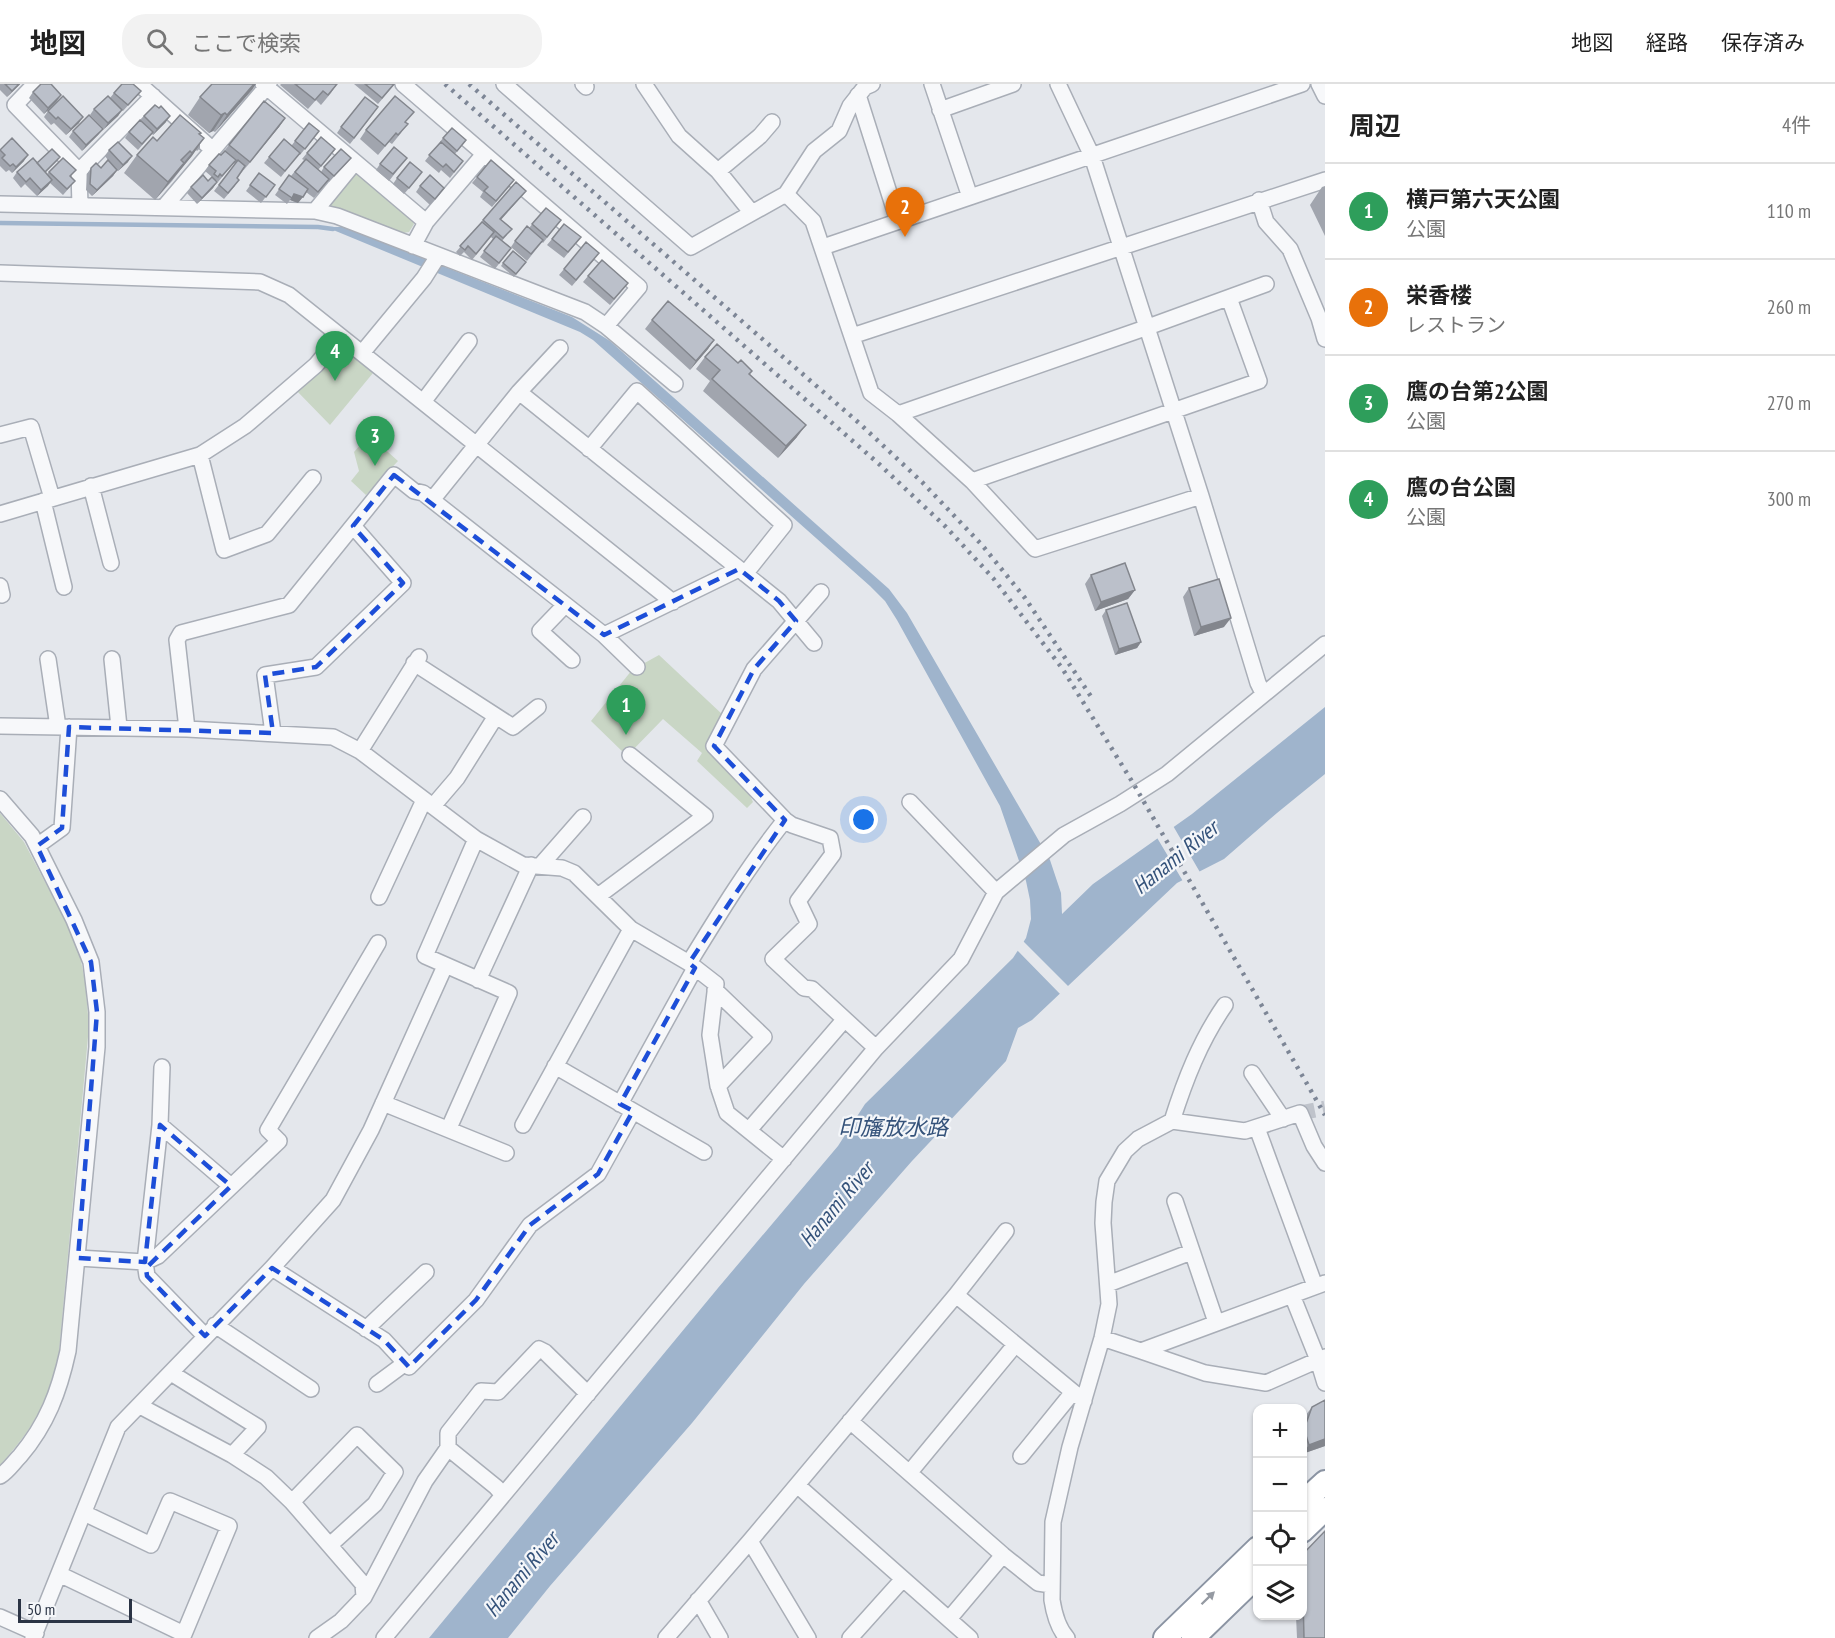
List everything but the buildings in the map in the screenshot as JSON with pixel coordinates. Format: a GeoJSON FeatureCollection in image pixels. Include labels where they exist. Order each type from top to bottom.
{"type":"FeatureCollection","features":[{"type":"Feature","properties":{"kind":"highway"},"geometry":{"type":"LineString","coordinates":[[1307,1498],[1325,1482]]}},
{"type":"Feature","properties":{"kind":"highway"},"geometry":{"type":"LineString","coordinates":[[1307,1526],[1325,1509]]}},
{"type":"Feature","properties":{"kind":"highway"},"geometry":{"type":"LineString","coordinates":[[1166,1638],[1253,1552]]}},
{"type":"Feature","properties":{"kind":"highway"},"geometry":{"type":"LineString","coordinates":[[1193,1638],[1253,1579]]}},
{"type":"Feature","properties":{"kind":"street"},"geometry":{"type":"LineString","coordinates":[[35,84],[15,105],[79,171],[80,206]]}},
{"type":"Feature","properties":{"kind":"street"},"geometry":{"type":"LineString","coordinates":[[139,84],[213,150]]}},
{"type":"Feature","properties":{"kind":"street"},"geometry":{"type":"LineString","coordinates":[[403,84],[639,287],[606,326]]}},
{"type":"Feature","properties":{"kind":"street"},"geometry":{"type":"LineString","coordinates":[[504,84],[691,247],[786,194],[814,151],[839,131],[850,106],[865,88]]}},
{"type":"Feature","properties":{"kind":"street"},"geometry":{"type":"LineString","coordinates":[[644,84],[679,136],[718,171],[752,213]]}},
{"type":"Feature","properties":{"kind":"street"},"geometry":{"type":"LineString","coordinates":[[932,84],[970,197]]}},
{"type":"Feature","properties":{"kind":"street"},"geometry":{"type":"LineString","coordinates":[[940,110],[1013,84]]}},
{"type":"Feature","properties":{"kind":"street"},"geometry":{"type":"LineString","coordinates":[[1058,84],[1092,156],[1263,693]]}},
{"type":"Feature","properties":{"kind":"street"},"geometry":{"type":"LineString","coordinates":[[823,247],[1302,84]]}},
{"type":"Feature","properties":{"kind":"street"},"geometry":{"type":"LineString","coordinates":[[1320,84],[1325,96]]}},
{"type":"Feature","properties":{"kind":"street"},"geometry":{"type":"LineString","coordinates":[[164,207],[266,85],[426,222]]}},
{"type":"Feature","properties":{"kind":"street"},"geometry":{"type":"LineString","coordinates":[[865,88],[898,221]]}},
{"type":"Feature","properties":{"kind":"street"},"geometry":{"type":"LineString","coordinates":[[79,171],[153,96]]}},
{"type":"Feature","properties":{"kind":"street"},"geometry":{"type":"LineString","coordinates":[[718,171],[760,136],[772,122]]}},
{"type":"Feature","properties":{"kind":"street"},"geometry":{"type":"LineString","coordinates":[[413,246],[426,222],[484,154]]}},
{"type":"Feature","properties":{"kind":"street"},"geometry":{"type":"LineString","coordinates":[[315,212],[355,162]]}},
{"type":"Feature","properties":{"kind":"street"},"geometry":{"type":"LineString","coordinates":[[852,336],[1258,200],[1325,180]]}},
{"type":"Feature","properties":{"kind":"street"},"geometry":{"type":"LineString","coordinates":[[786,194],[813,221],[871,393],[898,414],[972,481],[1035,549],[1201,496]]}},
{"type":"Feature","properties":{"kind":"street"},"geometry":{"type":"LineString","coordinates":[[1258,200],[1266,222],[1290,249],[1319,318],[1325,339]]}},
{"type":"Feature","properties":{"kind":"street"},"geometry":{"type":"LineString","coordinates":[[0,204],[315,212],[337,216],[413,246],[436,258],[585,312],[606,326],[675,384]]}},
{"type":"Feature","properties":{"kind":"street"},"geometry":{"type":"LineString","coordinates":[[362,353],[424,278],[436,258]]}},
{"type":"Feature","properties":{"kind":"street"},"geometry":{"type":"LineString","coordinates":[[0,273],[260,282],[289,295],[672,602]]}},
{"type":"Feature","properties":{"kind":"street"},"geometry":{"type":"LineString","coordinates":[[898,414],[1266,284]]}},
{"type":"Feature","properties":{"kind":"street"},"geometry":{"type":"LineString","coordinates":[[972,481],[1258,381],[1228,298]]}},
{"type":"Feature","properties":{"kind":"street"},"geometry":{"type":"LineString","coordinates":[[0,514],[200,454],[245,426],[316,365],[340,336]]}},
{"type":"Feature","properties":{"kind":"street"},"geometry":{"type":"LineString","coordinates":[[423,402],[469,341]]}},
{"type":"Feature","properties":{"kind":"street"},"geometry":{"type":"LineString","coordinates":[[432,500],[519,393],[560,348]]}},
{"type":"Feature","properties":{"kind":"street"},"geometry":{"type":"LineString","coordinates":[[589,448],[637,391],[784,525],[742,572],[604,635]]}},
{"type":"Feature","properties":{"kind":"street"},"geometry":{"type":"LineString","coordinates":[[519,393],[779,601],[814,643]]}},
{"type":"Feature","properties":{"kind":"street"},"geometry":{"type":"LineString","coordinates":[[0,435],[31,427],[64,587]]}},
{"type":"Feature","properties":{"kind":"street"},"geometry":{"type":"LineString","coordinates":[[200,454],[224,550],[267,534],[313,478]]}},
{"type":"Feature","properties":{"kind":"street"},"geometry":{"type":"LineString","coordinates":[[187,729],[177,640],[181,633],[289,605],[394,475],[414,491],[423,493],[604,635],[638,667]]}},
{"type":"Feature","properties":{"kind":"street"},"geometry":{"type":"LineString","coordinates":[[91,486],[111,563]]}},
{"type":"Feature","properties":{"kind":"street"},"geometry":{"type":"LineString","coordinates":[[273,733],[265,675],[316,667],[403,583],[353,526]]}},
{"type":"Feature","properties":{"kind":"street"},"geometry":{"type":"LineString","coordinates":[[821,592],[754,669],[714,746],[785,820],[792,825],[830,838],[832,854],[798,901],[808,924],[773,959],[804,988],[812,988],[876,1048]]}},
{"type":"Feature","properties":{"kind":"street"},"geometry":{"type":"LineString","coordinates":[[565,605],[540,631],[572,660]]}},
{"type":"Feature","properties":{"kind":"street"},"geometry":{"type":"LineString","coordinates":[[384,1638],[876,1048],[961,959],[996,892],[1064,835],[1120,804],[1167,774],[1325,644]]}},
{"type":"Feature","properties":{"kind":"street"},"geometry":{"type":"LineString","coordinates":[[37,846],[62,828],[63,727],[48,659]]}},
{"type":"Feature","properties":{"kind":"street"},"geometry":{"type":"LineString","coordinates":[[112,659],[119,728]]}},
{"type":"Feature","properties":{"kind":"street"},"geometry":{"type":"LineString","coordinates":[[360,751],[417,659],[513,727],[538,707]]}},
{"type":"Feature","properties":{"kind":"street"},"geometry":{"type":"LineString","coordinates":[[379,897],[428,803],[457,778],[496,716]]}},
{"type":"Feature","properties":{"kind":"street"},"geometry":{"type":"LineString","coordinates":[[0,726],[187,729],[333,737],[360,751],[476,838],[523,865],[562,868],[574,873],[632,928],[692,965],[716,984],[710,1035],[718,1086],[727,1113],[784,1159]]}},
{"type":"Feature","properties":{"kind":"street"},"geometry":{"type":"LineString","coordinates":[[598,896],[705,816],[630,755]]}},
{"type":"Feature","properties":{"kind":"street"},"geometry":{"type":"LineString","coordinates":[[0,799],[32,836],[74,920],[91,962],[95,992],[97,1047],[68,1351],[51,1411],[28,1446],[0,1476]]}},
{"type":"Feature","properties":{"kind":"street"},"geometry":{"type":"LineString","coordinates":[[910,802],[996,892]]}},
{"type":"Feature","properties":{"kind":"street"},"geometry":{"type":"LineString","coordinates":[[478,980],[536,866],[583,817]]}},
{"type":"Feature","properties":{"kind":"street"},"geometry":{"type":"LineString","coordinates":[[272,1268],[384,1340],[409,1367],[476,1300],[530,1225],[598,1174],[692,965],[723,906],[785,820]]}},
{"type":"Feature","properties":{"kind":"street"},"geometry":{"type":"LineString","coordinates":[[448,1128],[508,993],[425,956],[476,838]]}},
{"type":"Feature","properties":{"kind":"street"},"geometry":{"type":"LineString","coordinates":[[523,1125],[632,928]]}},
{"type":"Feature","properties":{"kind":"street"},"geometry":{"type":"LineString","coordinates":[[78,1258],[144,1262],[158,1256],[279,1141],[268,1130],[378,943]]}},
{"type":"Feature","properties":{"kind":"street"},"geometry":{"type":"LineString","coordinates":[[0,1617],[34,1635],[118,1427],[272,1268],[333,1200],[371,1130],[445,966]]}},
{"type":"Feature","properties":{"kind":"street"},"geometry":{"type":"LineString","coordinates":[[715,990],[764,1037],[718,1086]]}},
{"type":"Feature","properties":{"kind":"street"},"geometry":{"type":"LineString","coordinates":[[1172,1121],[1185,1082],[1208,1030],[1225,1005]]}},
{"type":"Feature","properties":{"kind":"street"},"geometry":{"type":"LineString","coordinates":[[749,1130],[844,1020]]}},
{"type":"Feature","properties":{"kind":"street"},"geometry":{"type":"LineString","coordinates":[[555,1066],[704,1152]]}},
{"type":"Feature","properties":{"kind":"street"},"geometry":{"type":"LineString","coordinates":[[162,1067],[160,1125],[144,1262],[147,1276],[210,1330],[311,1389]]}},
{"type":"Feature","properties":{"kind":"street"},"geometry":{"type":"LineString","coordinates":[[1252,1074],[1282,1119]]}},
{"type":"Feature","properties":{"kind":"street"},"geometry":{"type":"LineString","coordinates":[[383,1103],[506,1153]]}},
{"type":"Feature","properties":{"kind":"street"},"geometry":{"type":"LineString","coordinates":[[1063,1636],[1054,1612],[1051,1585],[1053,1522],[1079,1397],[1102,1338],[1109,1304],[1103,1223],[1107,1181],[1125,1151],[1138,1139],[1172,1121],[1245,1131],[1300,1113],[1314,1146],[1325,1163]]}},
{"type":"Feature","properties":{"kind":"street"},"geometry":{"type":"LineString","coordinates":[[160,1125],[231,1186]]}},
{"type":"Feature","properties":{"kind":"street"},"geometry":{"type":"LineString","coordinates":[[1141,1351],[1320,1285],[1257,1128]]}},
{"type":"Feature","properties":{"kind":"street"},"geometry":{"type":"LineString","coordinates":[[1175,1201],[1216,1322]]}},
{"type":"Feature","properties":{"kind":"street"},"geometry":{"type":"LineString","coordinates":[[666,1638],[850,1422],[1006,1231]]}},
{"type":"Feature","properties":{"kind":"street"},"geometry":{"type":"LineString","coordinates":[[1108,1284],[1191,1252]]}},
{"type":"Feature","properties":{"kind":"street"},"geometry":{"type":"LineString","coordinates":[[366,1329],[426,1272]]}},
{"type":"Feature","properties":{"kind":"street"},"geometry":{"type":"LineString","coordinates":[[956,1295],[1079,1397]]}},
{"type":"Feature","properties":{"kind":"street"},"geometry":{"type":"LineString","coordinates":[[1292,1295],[1322,1358],[1325,1383]]}},
{"type":"Feature","properties":{"kind":"street"},"geometry":{"type":"LineString","coordinates":[[1102,1338],[1205,1373],[1266,1383],[1322,1358]]}},
{"type":"Feature","properties":{"kind":"street"},"geometry":{"type":"LineString","coordinates":[[910,1472],[1016,1345]]}},
{"type":"Feature","properties":{"kind":"street"},"geometry":{"type":"LineString","coordinates":[[317,1638],[341,1621],[364,1597],[425,1481],[447,1448],[448,1433],[482,1391],[498,1392],[539,1349],[545,1352],[588,1394]]}},
{"type":"Feature","properties":{"kind":"street"},"geometry":{"type":"LineString","coordinates":[[377,1384],[404,1364]]}},
{"type":"Feature","properties":{"kind":"street"},"geometry":{"type":"LineString","coordinates":[[171,1373],[258,1427],[232,1455]]}},
{"type":"Feature","properties":{"kind":"street"},"geometry":{"type":"LineString","coordinates":[[1022,1456],[1079,1397]]}},
{"type":"Feature","properties":{"kind":"street"},"geometry":{"type":"LineString","coordinates":[[140,1406],[232,1455],[266,1477],[292,1502],[363,1584],[364,1597]]}},
{"type":"Feature","properties":{"kind":"street"},"geometry":{"type":"LineString","coordinates":[[850,1422],[1003,1555],[1038,1583],[1051,1585]]}},
{"type":"Feature","properties":{"kind":"street"},"geometry":{"type":"LineString","coordinates":[[292,1502],[357,1435],[395,1472],[375,1504],[330,1545]]}},
{"type":"Feature","properties":{"kind":"street"},"geometry":{"type":"LineString","coordinates":[[447,1448],[503,1495]]}},
{"type":"Feature","properties":{"kind":"street"},"geometry":{"type":"LineString","coordinates":[[797,1485],[970,1638]]}},
{"type":"Feature","properties":{"kind":"street"},"geometry":{"type":"LineString","coordinates":[[59,1574],[162,1632],[184,1634],[229,1526],[170,1501],[151,1545],[84,1513]]}},
{"type":"Feature","properties":{"kind":"street"},"geometry":{"type":"LineString","coordinates":[[750,1541],[808,1638]]}},
{"type":"Feature","properties":{"kind":"street"},"geometry":{"type":"LineString","coordinates":[[949,1619],[1003,1555]]}},
{"type":"Feature","properties":{"kind":"street"},"geometry":{"type":"LineString","coordinates":[[849,1638],[903,1579]]}},
{"type":"Feature","properties":{"kind":"street"},"geometry":{"type":"LineString","coordinates":[[698,1600],[720,1638]]}},
{"type":"Feature","properties":{"kind":"highlighted area"},"geometry":{"type":"Polygon","coordinates":[[[394,475],[604,635],[739,569],[779,601],[796,621],[754,669],[714,746],[785,820],[689,963],[695,968],[620,1104],[633,1111],[598,1174],[530,1225],[476,1300],[409,1367],[384,1340],[272,1268],[205,1336],[147,1276],[146,1268],[231,1186],[160,1125],[145,1262],[78,1258],[97,1012],[91,962],[37,846],[62,828],[69,727],[273,733],[265,675],[316,667],[403,583],[353,526],[394,475]]]}},
{"type":"Feature","properties":{"kind":"green space"},"geometry":{"type":"Polygon","coordinates":[[[354,171],[412,220],[414,224],[409,232],[403,233],[338,210],[327,203],[354,171]]]}},
{"type":"Feature","properties":{"kind":"green space"},"geometry":{"type":"Polygon","coordinates":[[[336,348],[344,349],[373,373],[330,425],[295,389],[336,348]]]}},
{"type":"Feature","properties":{"kind":"green space"},"geometry":{"type":"Polygon","coordinates":[[[369,435],[398,461],[366,495],[351,481],[359,471],[354,452],[369,435]]]}},
{"type":"Feature","properties":{"kind":"green space"},"geometry":{"type":"Polygon","coordinates":[[[659,655],[723,715],[707,749],[746,787],[753,802],[747,808],[697,761],[702,753],[663,719],[627,756],[591,721],[632,670],[659,655]]]}},
{"type":"Feature","properties":{"kind":"green space"},"geometry":{"type":"Polygon","coordinates":[[[0,813],[24,842],[66,922],[80,956],[89,1026],[59,1352],[50,1386],[38,1413],[22,1439],[0,1465],[0,813]]]}},
{"type":"Feature","properties":{"kind":"water","name":"印旛放水路"},"geometry":{"type":"Polygon","coordinates":[[[326,227],[342,227],[351,230],[572,317],[610,341],[889,589],[907,613],[1050,860],[1061,893],[1062,914],[1093,884],[1192,814],[1325,707],[1325,774],[1224,859],[1177,883],[1032,1020],[1018,1028],[1006,1061],[912,1161],[804,1284],[692,1423],[550,1586],[508,1638],[429,1638],[838,1146],[865,1104],[1013,958],[1026,938],[1031,919],[1030,900],[1026,881],[1000,806],[897,620],[885,601],[870,586],[593,340],[580,332],[326,227]]]}},
{"type":"Feature","properties":{"kind":"pier"},"geometry":{"type":"Polygon","coordinates":[[[1172,824],[1201,874],[1184,883],[1156,836],[1172,824]]]}},
{"type":"Feature","properties":{"kind":"pier"},"geometry":{"type":"Polygon","coordinates":[[[1022,940],[1070,988],[1062,996],[1016,949],[1022,940]]]}},
{"type":"Feature","properties":{"kind":"waterway"},"geometry":{"type":"LineString","coordinates":[[0,223],[333,229]]}},
{"type":"Feature","properties":{"kind":"tunnel"},"geometry":{"type":"LineString","coordinates":[[1300,1113],[1325,1108]]}},
{"type":"Feature","properties":{"kind":"railway"},"geometry":{"type":"LineString","coordinates":[[445,84],[879,464],[946,527],[993,578],[1062,668],[1133,783],[1325,1115]]}},
{"type":"Feature","properties":{"kind":"railway"},"geometry":{"type":"LineString","coordinates":[[469,84],[859,423],[922,482],[982,545],[1025,598],[1092,698]]}},
{"type":"Feature","properties":{"kind":"place","name":"栄香楼"},"geometry":{"type":"Point","coordinates":[905,237]}},
{"type":"Feature","properties":{"kind":"place","name":"鷹の台公園"},"geometry":{"type":"Point","coordinates":[335,381]}},
{"type":"Feature","properties":{"kind":"place","name":"鷹の台第2公園"},"geometry":{"type":"Point","coordinates":[375,466]}},
{"type":"Feature","properties":{"kind":"place","name":"横戸第六天公園"},"geometry":{"type":"Point","coordinates":[626,735]}},
{"type":"Feature","properties":{"kind":"water label","name":"Hanami River"},"geometry":{"type":"Point","coordinates":[1175,857]}},
{"type":"Feature","properties":{"kind":"water label","name":"Hanami River"},"geometry":{"type":"Point","coordinates":[836,1204]}},
{"type":"Feature","properties":{"kind":"water label","name":"Hanami River"},"geometry":{"type":"Point","coordinates":[521,1574]}}]}
